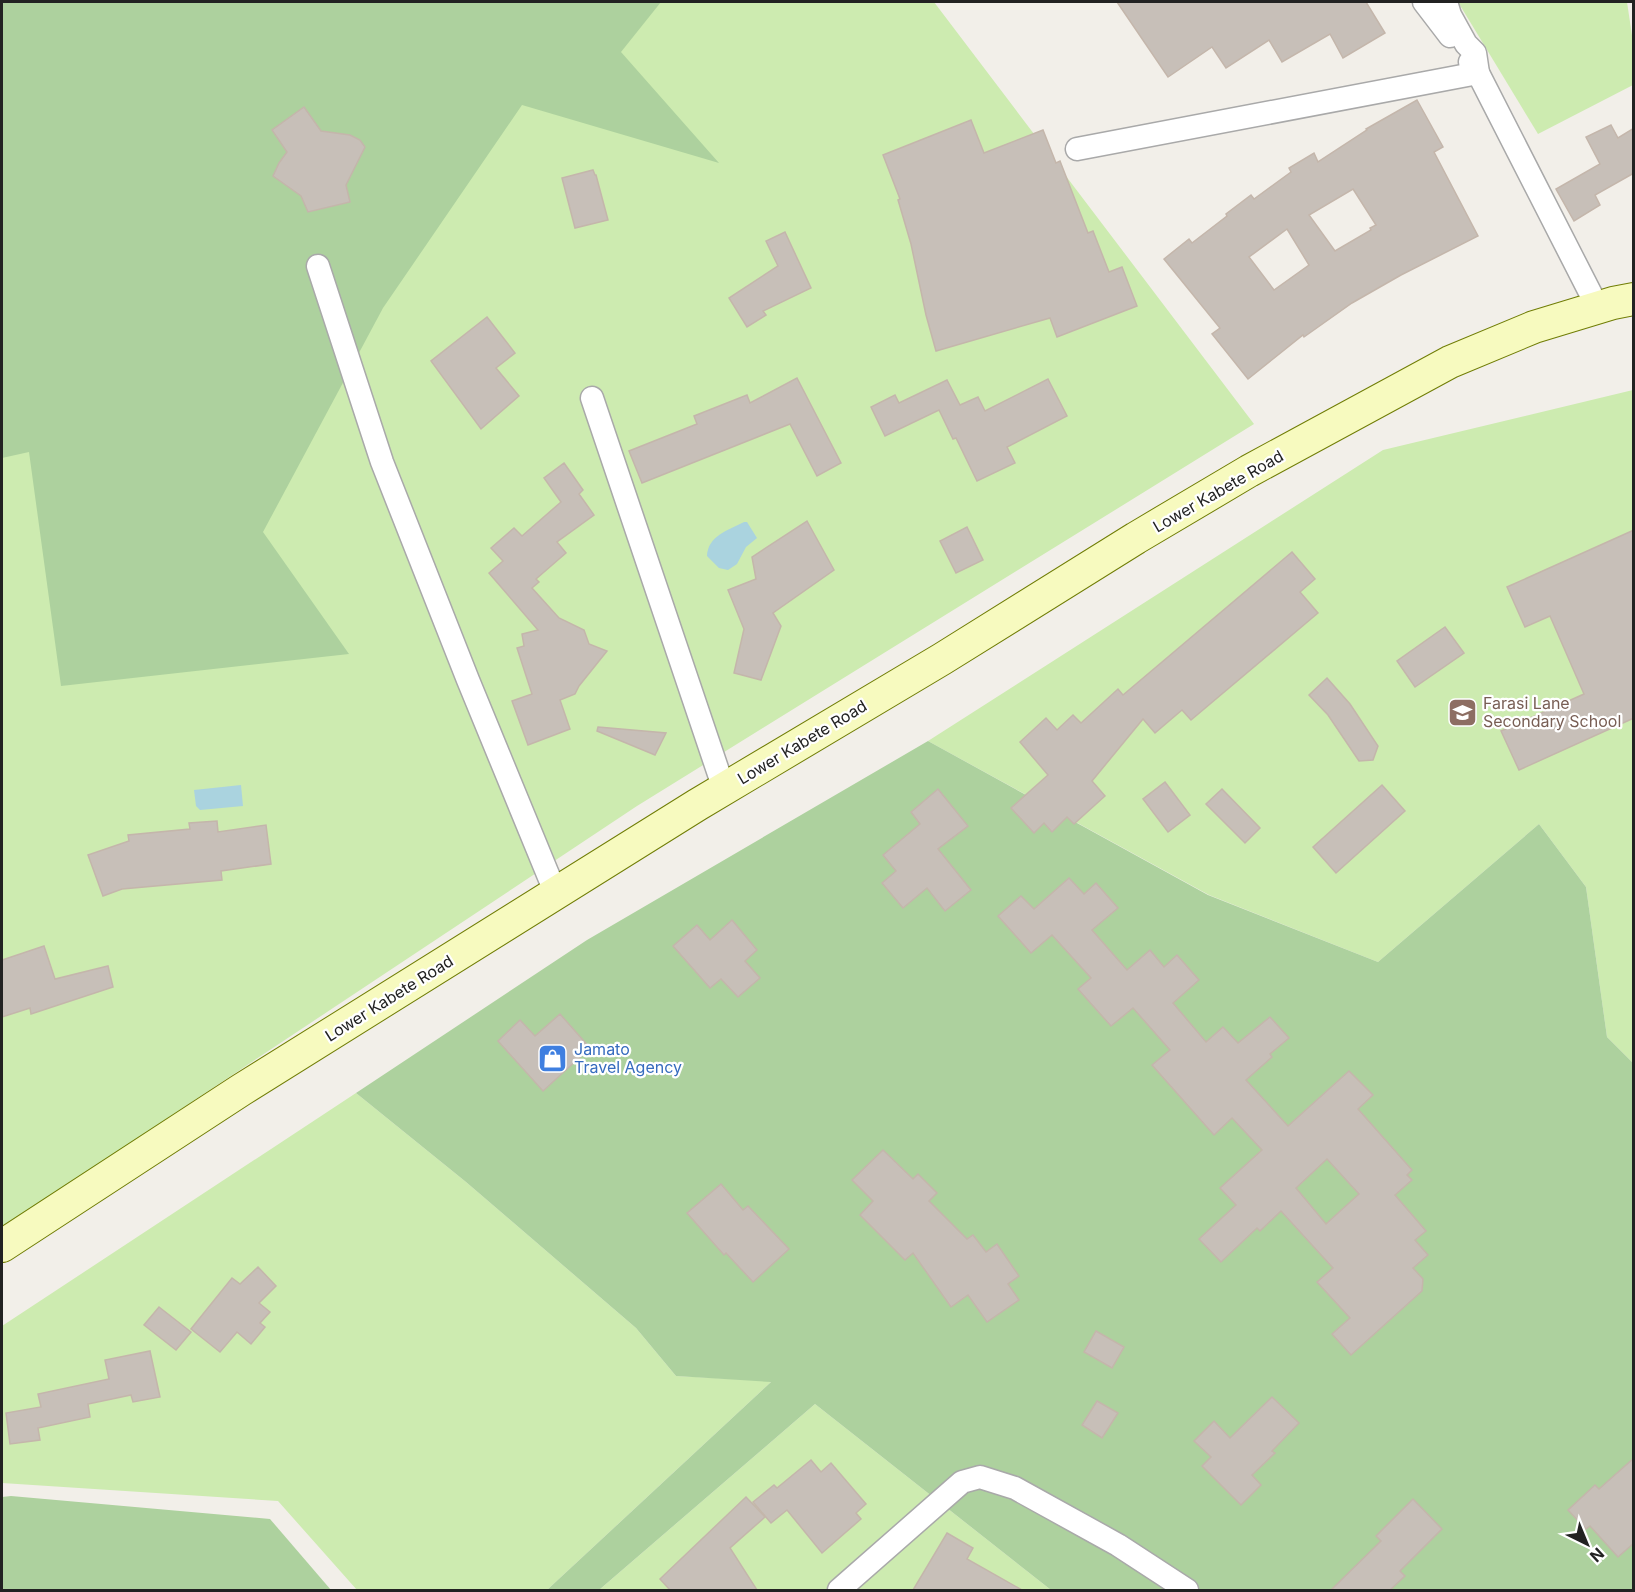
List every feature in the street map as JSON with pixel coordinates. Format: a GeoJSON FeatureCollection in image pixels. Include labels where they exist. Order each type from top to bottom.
{"type":"FeatureCollection","features":[{"type":"Feature","properties":{"kind":"main road","name":"Lower Kabete Road"},"geometry":{"type":"LineString","coordinates":[[2,1246],[241,1090],[724,789],[1249,471],[1450,362],[1534,327],[1634,299]]}},
{"type":"Feature","properties":{"kind":"street"},"geometry":{"type":"LineString","coordinates":[[1424,2],[1478,73],[1598,308]]}},
{"type":"Feature","properties":{"kind":"street"},"geometry":{"type":"LineString","coordinates":[[1446,2],[1450,15],[1466,44],[1475,53],[1478,73]]}},
{"type":"Feature","properties":{"kind":"street"},"geometry":{"type":"LineString","coordinates":[[1077,149],[1478,73]]}},
{"type":"Feature","properties":{"kind":"street"},"geometry":{"type":"LineString","coordinates":[[318,266],[382,462],[556,894]]}},
{"type":"Feature","properties":{"kind":"street"},"geometry":{"type":"LineString","coordinates":[[592,398],[724,789]]}},
{"type":"Feature","properties":{"kind":"street"},"geometry":{"type":"LineString","coordinates":[[839,1590],[962,1482],[980,1478],[1016,1488],[1118,1545],[1187,1590]]}},
{"type":"Feature","properties":{"kind":"green space"},"geometry":{"type":"Polygon","coordinates":[[[2,2],[934,2],[1254,424],[637,806],[2,1228],[2,2]]]}},
{"type":"Feature","properties":{"kind":"green space"},"geometry":{"type":"Polygon","coordinates":[[[2,2],[661,2],[621,52],[719,163],[522,105],[383,308],[263,532],[349,654],[61,686],[29,452],[2,458],[2,2]]]}},
{"type":"Feature","properties":{"kind":"green space"},"geometry":{"type":"Polygon","coordinates":[[[1458,2],[1627,2],[1633,42],[1633,85],[1538,134],[1458,2]]]}},
{"type":"Feature","properties":{"kind":"green space"},"geometry":{"type":"Polygon","coordinates":[[[1633,390],[1633,1063],[1607,1037],[1586,887],[1539,824],[1378,962],[1209,895],[928,741],[1383,450],[1633,390]]]}},
{"type":"Feature","properties":{"kind":"green space"},"geometry":{"type":"Polygon","coordinates":[[[928,741],[1208,895],[1378,962],[1539,824],[1586,887],[1607,1037],[1633,1063],[1633,1590],[1051,1590],[815,1404],[599,1590],[547,1590],[771,1382],[676,1376],[636,1328],[466,1182],[356,1093],[587,940],[928,741]]]}},
{"type":"Feature","properties":{"kind":"green space"},"geometry":{"type":"Polygon","coordinates":[[[356,1093],[466,1182],[636,1328],[676,1376],[772,1381],[547,1590],[357,1590],[278,1501],[2,1483],[2,1326],[356,1093]]]}},
{"type":"Feature","properties":{"kind":"green space"},"geometry":{"type":"Polygon","coordinates":[[[815,1404],[1051,1590],[599,1590],[815,1404]]]}},
{"type":"Feature","properties":{"kind":"green space"},"geometry":{"type":"Polygon","coordinates":[[[2,1497],[270,1519],[331,1590],[2,1590],[2,1497]]]}},
{"type":"Feature","properties":{"kind":"water"},"geometry":{"type":"Polygon","coordinates":[[[747,522],[757,538],[746,547],[737,564],[728,570],[719,568],[707,556],[711,543],[720,534],[747,522]]]}},
{"type":"Feature","properties":{"kind":"water"},"geometry":{"type":"Polygon","coordinates":[[[241,785],[243,806],[200,810],[196,806],[194,790],[241,785]]]}},
{"type":"Feature","properties":{"kind":"building"},"geometry":{"type":"Polygon","coordinates":[[[1117,2],[1366,2],[1385,33],[1343,58],[1330,34],[1282,62],[1269,40],[1226,68],[1212,47],[1168,77],[1117,2]]]}},
{"type":"Feature","properties":{"kind":"building"},"geometry":{"type":"Polygon","coordinates":[[[1417,100],[1443,147],[1434,152],[1478,236],[1352,303],[1304,337],[1303,335],[1248,379],[1212,334],[1220,328],[1164,259],[1189,239],[1192,243],[1251,195],[1254,199],[1291,172],[1289,168],[1314,153],[1318,162],[1366,129],[1417,100]],[[1353,189],[1309,215],[1335,251],[1376,225],[1353,189]],[[1287,229],[1249,257],[1274,290],[1309,265],[1287,229]]]}},
{"type":"Feature","properties":{"kind":"building"},"geometry":{"type":"Polygon","coordinates":[[[304,107],[321,131],[350,135],[360,140],[365,147],[346,185],[350,202],[308,212],[301,196],[273,176],[287,152],[272,130],[304,107]]]}},
{"type":"Feature","properties":{"kind":"building"},"geometry":{"type":"Polygon","coordinates":[[[971,120],[984,153],[1043,130],[1056,163],[1060,161],[1088,233],[1093,231],[1109,272],[1122,267],[1137,306],[1057,337],[1050,318],[936,351],[911,244],[898,200],[900,199],[883,155],[971,120]]]}},
{"type":"Feature","properties":{"kind":"building"},"geometry":{"type":"Polygon","coordinates":[[[1611,125],[1618,138],[1634,128],[1634,173],[1595,195],[1600,205],[1574,221],[1556,189],[1600,164],[1586,137],[1611,125]]]}},
{"type":"Feature","properties":{"kind":"building"},"geometry":{"type":"Polygon","coordinates":[[[593,170],[608,220],[575,228],[562,178],[593,170]]]}},
{"type":"Feature","properties":{"kind":"building"},"geometry":{"type":"Polygon","coordinates":[[[785,232],[811,288],[763,311],[766,315],[747,327],[729,298],[778,266],[766,241],[785,232]]]}},
{"type":"Feature","properties":{"kind":"building"},"geometry":{"type":"Polygon","coordinates":[[[487,317],[515,353],[496,368],[519,396],[481,429],[431,361],[487,317]]]}},
{"type":"Feature","properties":{"kind":"building"},"geometry":{"type":"Polygon","coordinates":[[[797,378],[841,463],[817,476],[790,424],[642,483],[629,451],[697,424],[694,416],[747,395],[750,403],[797,378]]]}},
{"type":"Feature","properties":{"kind":"building"},"geometry":{"type":"Polygon","coordinates":[[[1048,379],[1067,416],[1007,447],[1015,463],[977,481],[939,410],[885,436],[871,407],[895,395],[899,403],[947,380],[960,405],[978,397],[985,411],[1048,379]]]}},
{"type":"Feature","properties":{"kind":"building"},"geometry":{"type":"Polygon","coordinates":[[[564,463],[583,490],[579,494],[594,515],[557,542],[566,553],[536,579],[539,582],[532,588],[559,618],[584,630],[589,644],[607,651],[575,694],[560,700],[570,729],[528,745],[512,701],[532,694],[517,648],[524,646],[522,634],[538,630],[489,573],[503,561],[491,548],[514,528],[522,536],[561,502],[544,478],[564,463]]]}},
{"type":"Feature","properties":{"kind":"building"},"geometry":{"type":"Polygon","coordinates":[[[807,521],[834,570],[773,613],[781,626],[761,680],[734,673],[744,629],[728,590],[756,579],[752,557],[807,521]]]}},
{"type":"Feature","properties":{"kind":"building"},"geometry":{"type":"Polygon","coordinates":[[[967,527],[983,560],[956,573],[940,541],[967,527]]]}},
{"type":"Feature","properties":{"kind":"building"},"geometry":{"type":"Polygon","coordinates":[[[1634,530],[1634,718],[1519,770],[1501,731],[1584,694],[1550,616],[1525,627],[1507,587],[1634,530]]]}},
{"type":"Feature","properties":{"kind":"building"},"geometry":{"type":"Polygon","coordinates":[[[1292,552],[1315,579],[1300,592],[1318,613],[1191,720],[1182,710],[1155,733],[1143,719],[1092,781],[1105,796],[1074,824],[1067,817],[1052,832],[1044,823],[1034,833],[1011,808],[1048,775],[1020,742],[1046,718],[1057,730],[1073,715],[1081,723],[1118,689],[1123,695],[1292,552]]]}},
{"type":"Feature","properties":{"kind":"building"},"geometry":{"type":"Polygon","coordinates":[[[1445,627],[1464,653],[1415,687],[1397,661],[1445,627]]]}},
{"type":"Feature","properties":{"kind":"building"},"geometry":{"type":"Polygon","coordinates":[[[1327,678],[1350,704],[1378,746],[1373,760],[1359,761],[1328,715],[1309,695],[1327,678]]]}},
{"type":"Feature","properties":{"kind":"building"},"geometry":{"type":"Polygon","coordinates":[[[598,727],[666,733],[655,755],[597,731],[598,727]]]}},
{"type":"Feature","properties":{"kind":"building"},"geometry":{"type":"Polygon","coordinates":[[[1165,782],[1190,815],[1168,832],[1143,799],[1165,782]]]}},
{"type":"Feature","properties":{"kind":"building"},"geometry":{"type":"Polygon","coordinates":[[[1382,785],[1405,811],[1336,873],[1313,847],[1382,785]]]}},
{"type":"Feature","properties":{"kind":"building"},"geometry":{"type":"Polygon","coordinates":[[[938,789],[968,826],[938,849],[971,890],[945,911],[927,888],[903,908],[882,883],[896,871],[883,855],[920,824],[911,812],[938,789]]]}},
{"type":"Feature","properties":{"kind":"building"},"geometry":{"type":"Polygon","coordinates":[[[1222,789],[1260,828],[1245,843],[1206,804],[1222,789]]]}},
{"type":"Feature","properties":{"kind":"building"},"geometry":{"type":"Polygon","coordinates":[[[217,821],[218,832],[266,825],[271,864],[221,871],[222,880],[122,889],[103,896],[88,855],[129,841],[128,835],[190,829],[189,823],[217,821]]]}},
{"type":"Feature","properties":{"kind":"building"},"geometry":{"type":"Polygon","coordinates":[[[1069,878],[1084,894],[1096,883],[1118,908],[1092,930],[1127,970],[1150,950],[1164,967],[1177,955],[1199,980],[1173,1003],[1206,1042],[1223,1027],[1238,1043],[1270,1017],[1289,1038],[1270,1054],[1272,1057],[1246,1080],[1288,1126],[1349,1071],[1373,1095],[1358,1109],[1412,1170],[1407,1175],[1412,1180],[1395,1195],[1426,1231],[1415,1240],[1428,1255],[1413,1268],[1423,1279],[1422,1291],[1351,1355],[1332,1334],[1350,1318],[1317,1282],[1333,1268],[1281,1211],[1260,1231],[1257,1228],[1221,1262],[1199,1239],[1236,1205],[1220,1188],[1262,1150],[1232,1118],[1214,1135],[1152,1065],[1170,1050],[1133,1008],[1111,1026],[1078,989],[1091,978],[1052,935],[1031,953],[998,916],[1021,896],[1034,909],[1069,878]],[[1327,1159],[1296,1188],[1326,1224],[1359,1194],[1327,1159]]]}},
{"type":"Feature","properties":{"kind":"building"},"geometry":{"type":"Polygon","coordinates":[[[732,920],[757,950],[745,961],[760,978],[738,997],[721,979],[710,988],[673,946],[697,925],[710,940],[732,920]]]}},
{"type":"Feature","properties":{"kind":"building"},"geometry":{"type":"Polygon","coordinates":[[[44,946],[55,979],[108,966],[113,987],[31,1014],[30,1008],[2,1017],[2,960],[44,946]]]}},
{"type":"Feature","properties":{"kind":"building"},"geometry":{"type":"Polygon","coordinates":[[[560,1014],[590,1048],[543,1091],[498,1041],[520,1020],[535,1036],[560,1014]]]}},
{"type":"Feature","properties":{"kind":"building"},"geometry":{"type":"Polygon","coordinates":[[[883,1150],[913,1179],[918,1174],[937,1193],[929,1201],[967,1239],[973,1235],[986,1252],[997,1244],[1019,1276],[1008,1284],[1019,1300],[987,1322],[968,1295],[951,1307],[913,1253],[905,1260],[860,1215],[873,1201],[852,1180],[883,1150]]]}},
{"type":"Feature","properties":{"kind":"building"},"geometry":{"type":"Polygon","coordinates":[[[721,1184],[743,1210],[748,1206],[789,1249],[753,1282],[726,1253],[724,1255],[687,1213],[721,1184]]]}},
{"type":"Feature","properties":{"kind":"building"},"geometry":{"type":"Polygon","coordinates":[[[258,1267],[276,1286],[259,1303],[270,1312],[260,1323],[265,1327],[251,1344],[237,1332],[220,1352],[191,1329],[232,1278],[240,1284],[258,1267]]]}},
{"type":"Feature","properties":{"kind":"building"},"geometry":{"type":"Polygon","coordinates":[[[159,1307],[191,1332],[176,1350],[144,1325],[159,1307]]]}},
{"type":"Feature","properties":{"kind":"building"},"geometry":{"type":"Polygon","coordinates":[[[1096,1331],[1124,1347],[1112,1368],[1084,1352],[1096,1331]]]}},
{"type":"Feature","properties":{"kind":"building"},"geometry":{"type":"Polygon","coordinates":[[[150,1351],[160,1397],[133,1402],[131,1395],[88,1404],[90,1417],[38,1428],[40,1440],[10,1444],[6,1413],[41,1407],[38,1394],[109,1379],[105,1360],[150,1351]]]}},
{"type":"Feature","properties":{"kind":"building"},"geometry":{"type":"Polygon","coordinates":[[[1272,1397],[1299,1423],[1272,1451],[1275,1453],[1252,1475],[1261,1485],[1241,1505],[1202,1466],[1211,1457],[1194,1441],[1214,1421],[1230,1438],[1272,1397]]]}},
{"type":"Feature","properties":{"kind":"building"},"geometry":{"type":"Polygon","coordinates":[[[1097,1401],[1118,1413],[1102,1438],[1082,1425],[1097,1401]]]}},
{"type":"Feature","properties":{"kind":"building"},"geometry":{"type":"Polygon","coordinates":[[[1634,1458],[1634,1543],[1618,1557],[1590,1526],[1586,1529],[1568,1510],[1595,1485],[1599,1489],[1634,1458]]]}},
{"type":"Feature","properties":{"kind":"building"},"geometry":{"type":"Polygon","coordinates":[[[811,1460],[821,1472],[831,1463],[866,1504],[856,1513],[861,1519],[822,1553],[787,1510],[771,1523],[753,1502],[774,1485],[777,1488],[811,1460]]]}},
{"type":"Feature","properties":{"kind":"building"},"geometry":{"type":"Polygon","coordinates":[[[746,1497],[765,1517],[730,1548],[757,1590],[670,1590],[660,1579],[746,1497]]]}},
{"type":"Feature","properties":{"kind":"building"},"geometry":{"type":"Polygon","coordinates":[[[1413,1499],[1442,1529],[1400,1571],[1405,1576],[1390,1590],[1331,1590],[1381,1541],[1376,1536],[1413,1499]]]}},
{"type":"Feature","properties":{"kind":"building"},"geometry":{"type":"Polygon","coordinates":[[[947,1533],[973,1548],[967,1559],[1022,1590],[913,1590],[947,1533]]]}},
{"type":"Feature","properties":{"kind":"place","name":"Farasi Lane Secondary School"},"geometry":{"type":"Point","coordinates":[1462,712]}},
{"type":"Feature","properties":{"kind":"place","name":"Jamato Travel Agency"},"geometry":{"type":"Point","coordinates":[553,1058]}}]}
